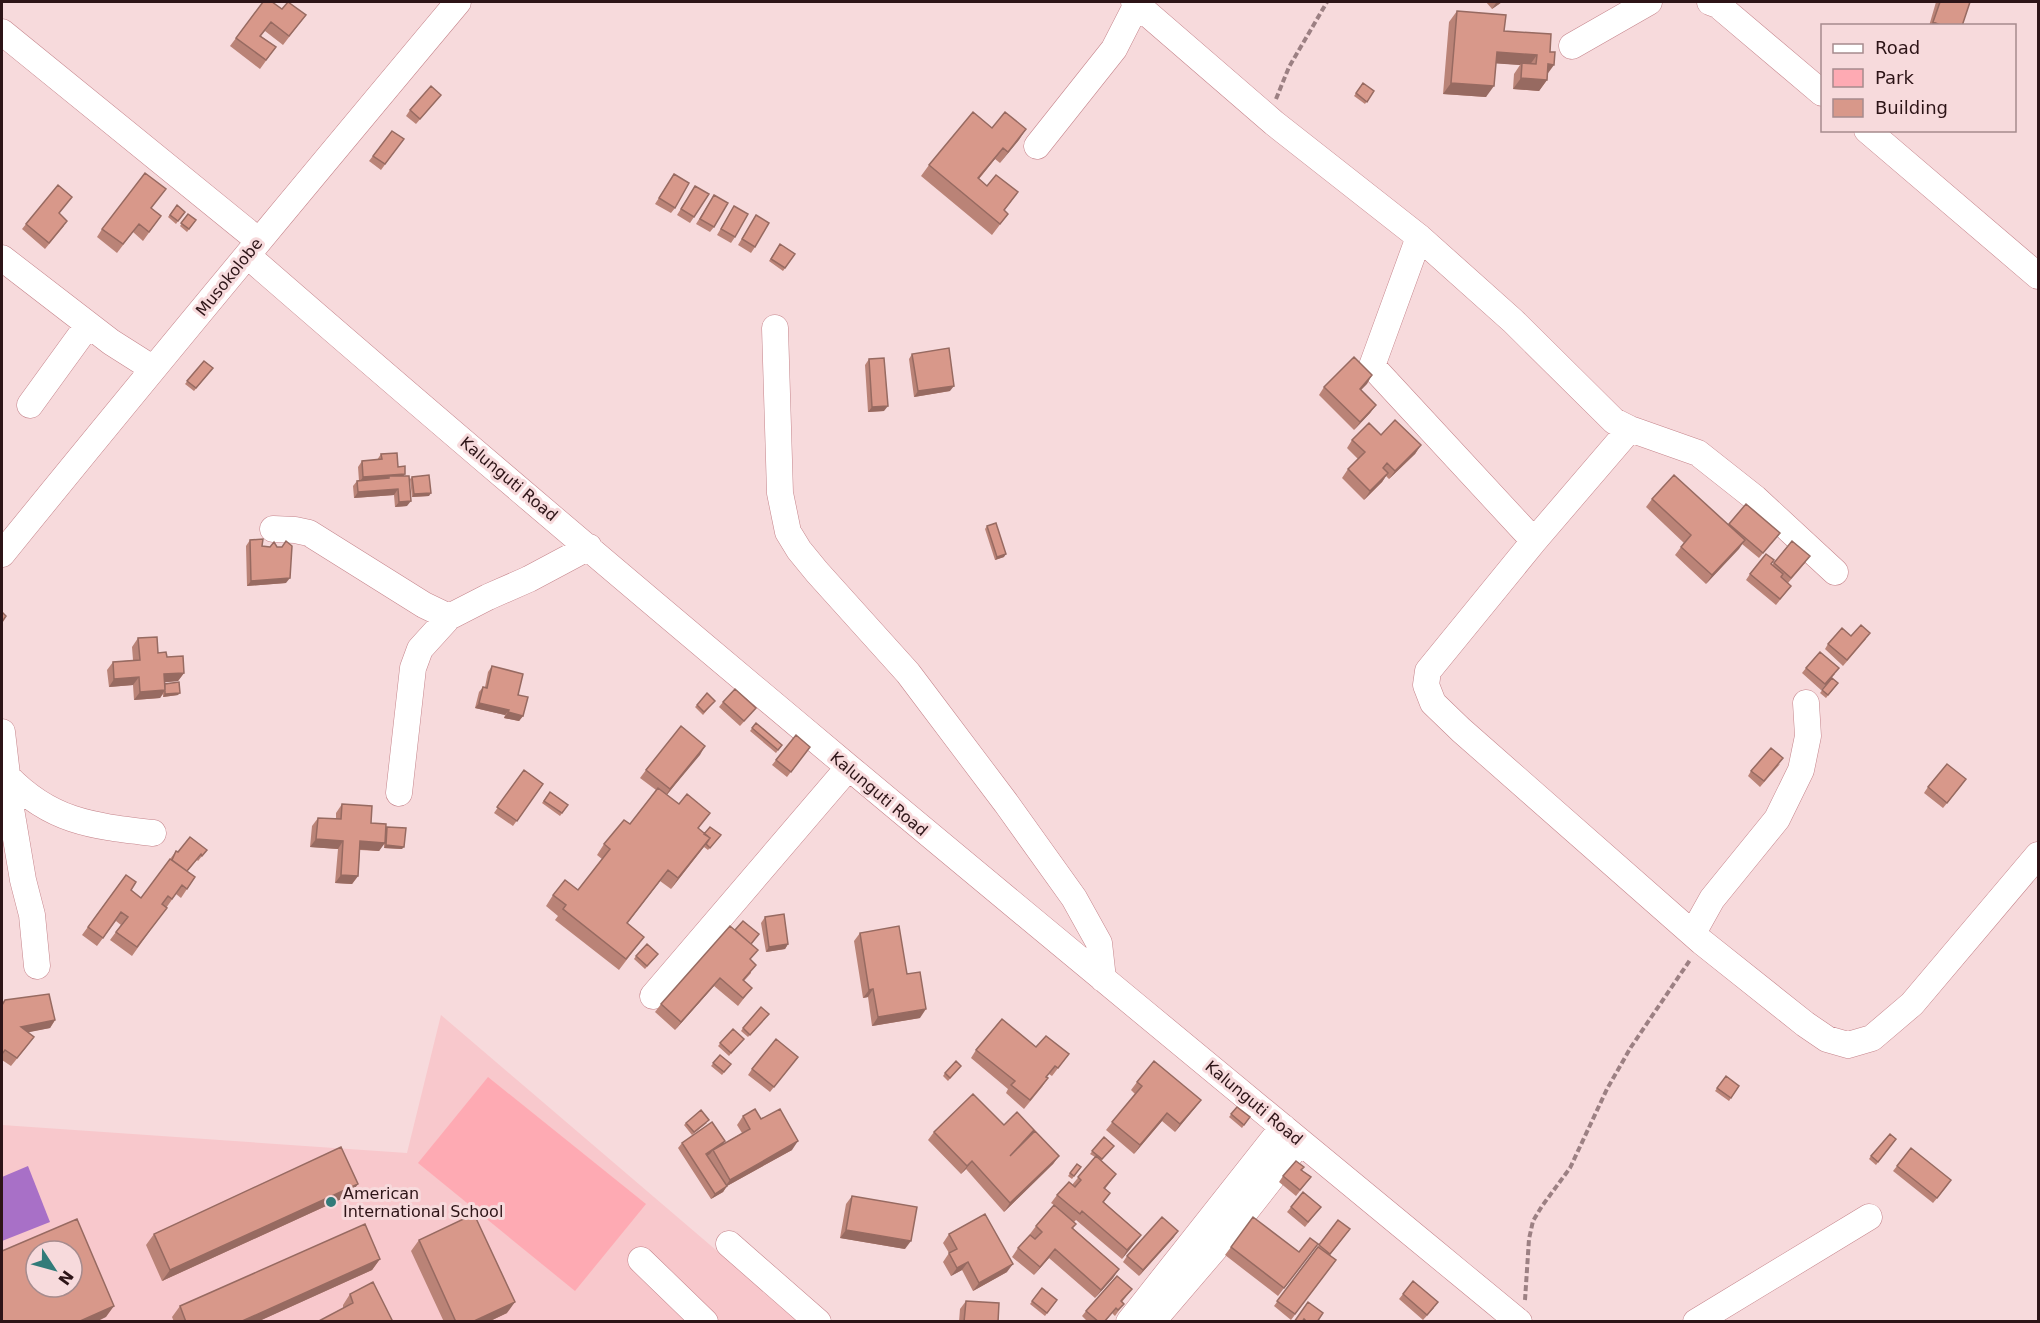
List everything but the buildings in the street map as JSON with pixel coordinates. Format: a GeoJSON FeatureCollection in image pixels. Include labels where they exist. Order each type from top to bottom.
{"type":"FeatureCollection","features":[{"type":"Feature","properties":{"kind":"street","name":"Musokolobe"},"geometry":{"type":"LineString","coordinates":[[2,554],[152,368],[458,2]]}},
{"type":"Feature","properties":{"kind":"street"},"geometry":{"type":"LineString","coordinates":[[1572,46],[1649,2]]}},
{"type":"Feature","properties":{"kind":"street"},"geometry":{"type":"LineString","coordinates":[[1710,2],[1718,5],[1821,92]]}},
{"type":"Feature","properties":{"kind":"street"},"geometry":{"type":"LineString","coordinates":[[1037,146],[1114,49],[1136,3],[1274,123],[1419,237],[1513,321],[1614,421],[1698,453],[1755,498],[1834,572]]}},
{"type":"Feature","properties":{"kind":"street","name":"Kalunguti Road"},"geometry":{"type":"LineString","coordinates":[[2,32],[254,248],[398,386],[848,768],[1292,1134],[1521,1316]]}},
{"type":"Feature","properties":{"kind":"street"},"geometry":{"type":"LineString","coordinates":[[1869,132],[2038,276]]}},
{"type":"Feature","properties":{"kind":"street"},"geometry":{"type":"LineString","coordinates":[[1419,237],[1372,366],[1534,541]]}},
{"type":"Feature","properties":{"kind":"street"},"geometry":{"type":"LineString","coordinates":[[2,258],[111,342],[152,368]]}},
{"type":"Feature","properties":{"kind":"street"},"geometry":{"type":"LineString","coordinates":[[30,405],[88,325]]}},
{"type":"Feature","properties":{"kind":"street"},"geometry":{"type":"LineString","coordinates":[[776,328],[780,493],[788,532],[817,572],[908,673],[1074,898],[1099,943],[1103,979]]}},
{"type":"Feature","properties":{"kind":"street"},"geometry":{"type":"LineString","coordinates":[[1630,429],[1534,541],[1428,671],[1426,685],[1433,703],[1697,938],[1805,1024],[1827,1039],[1848,1045],[1872,1038],[1912,1004],[2038,855]]}},
{"type":"Feature","properties":{"kind":"street"},"geometry":{"type":"LineString","coordinates":[[273,529],[309,533],[424,605],[449,618]]}},
{"type":"Feature","properties":{"kind":"street"},"geometry":{"type":"LineString","coordinates":[[399,793],[413,668],[420,649],[449,618],[589,547]]}},
{"type":"Feature","properties":{"kind":"street"},"geometry":{"type":"LineString","coordinates":[[1697,938],[1713,900],[1777,819],[1801,770],[1808,736],[1806,704]]}},
{"type":"Feature","properties":{"kind":"street"},"geometry":{"type":"LineString","coordinates":[[2,732],[23,880],[33,915],[37,966]]}},
{"type":"Feature","properties":{"kind":"street"},"geometry":{"type":"LineString","coordinates":[[653,996],[848,768]]}},
{"type":"Feature","properties":{"kind":"street"},"geometry":{"type":"LineString","coordinates":[[7,776],[25,795],[53,811],[91,825],[153,833]]}},
{"type":"Feature","properties":{"kind":"street"},"geometry":{"type":"LineString","coordinates":[[1129,1322],[1292,1134]]}},
{"type":"Feature","properties":{"kind":"street"},"geometry":{"type":"LineString","coordinates":[[1152,1322],[1230,1231],[1292,1134]]}},
{"type":"Feature","properties":{"kind":"street"},"geometry":{"type":"LineString","coordinates":[[1696,1322],[1869,1216]]}},
{"type":"Feature","properties":{"kind":"street"},"geometry":{"type":"LineString","coordinates":[[729,1244],[818,1322]]}},
{"type":"Feature","properties":{"kind":"street"},"geometry":{"type":"LineString","coordinates":[[641,1260],[705,1322]]}},
{"type":"Feature","properties":{"kind":"path"},"geometry":{"type":"LineString","coordinates":[[1274,123],[1275,99],[1289,67],[1326,2]]}},
{"type":"Feature","properties":{"kind":"path"},"geometry":{"type":"LineString","coordinates":[[1521,1316],[1533,1221],[1570,1168],[1607,1089],[1697,938]]}},
{"type":"Feature","properties":{"kind":"shaded area","name":"American International School"},"geometry":{"type":"Polygon","coordinates":[[[441,1015],[799,1321],[2,1321],[2,1125],[407,1153],[441,1015]]]}},
{"type":"Feature","properties":{"kind":"shaded area"},"geometry":{"type":"Polygon","coordinates":[[[28,1166],[50,1222],[2,1241],[2,1177],[28,1166]]]}},
{"type":"Feature","properties":{"kind":"green space"},"geometry":{"type":"Polygon","coordinates":[[[488,1077],[646,1204],[575,1291],[418,1163],[488,1077]]]}},
{"type":"Feature","properties":{"kind":"place","name":"American International School"},"geometry":{"type":"Point","coordinates":[331,1202]}}]}
